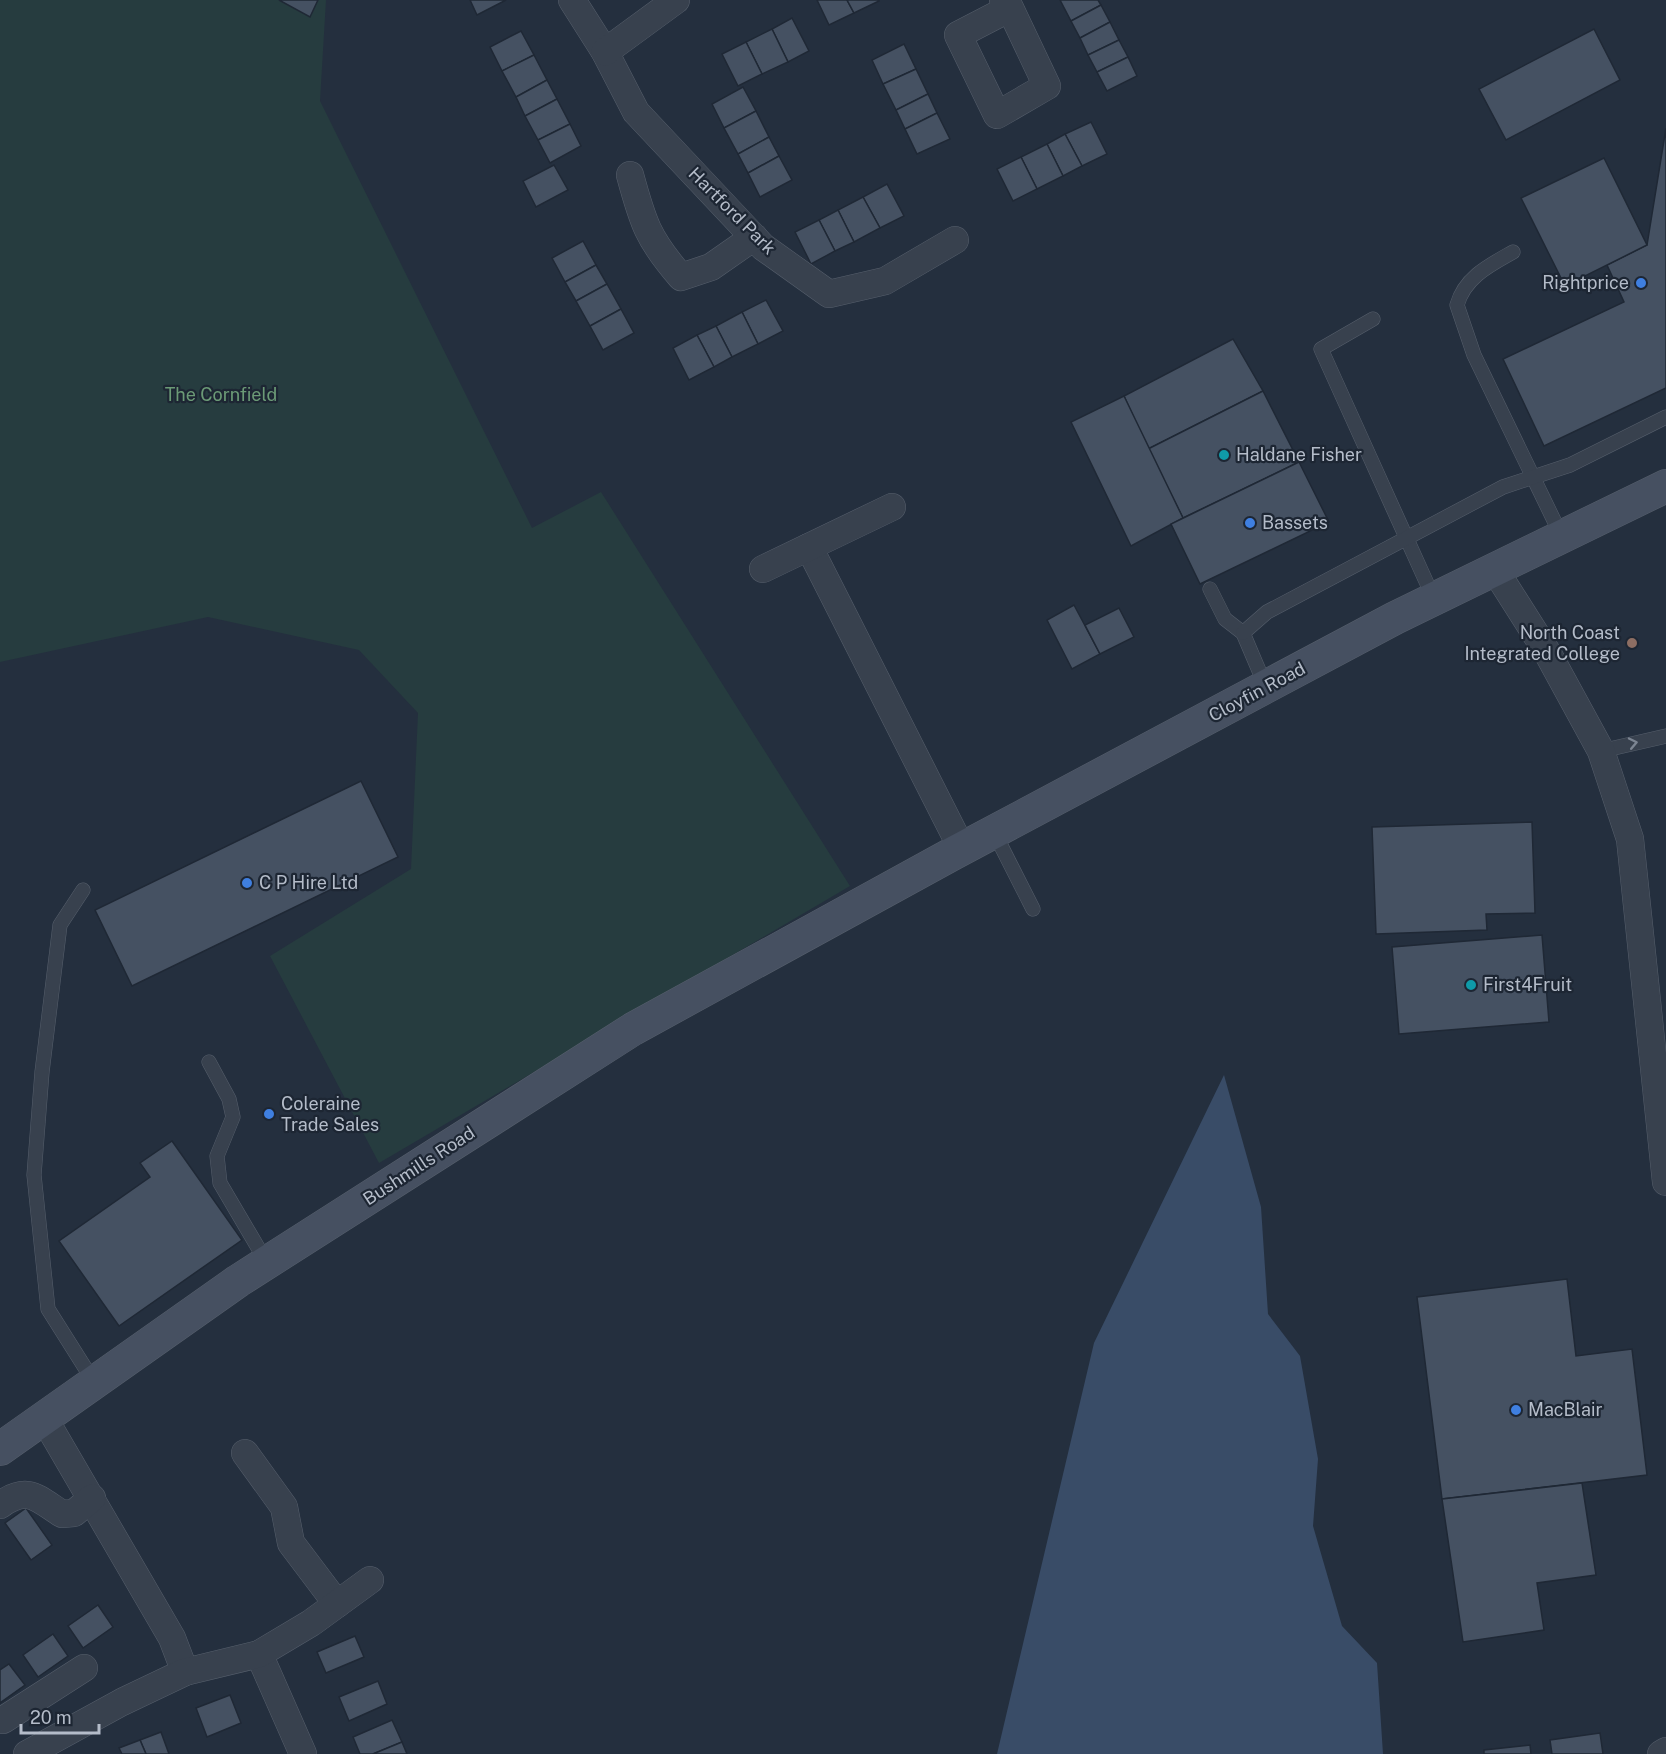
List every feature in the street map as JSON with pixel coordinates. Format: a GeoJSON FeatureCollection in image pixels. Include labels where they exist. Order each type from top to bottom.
{"type":"FeatureCollection","features":[{"type":"Feature","properties":{"kind":"main road","name":"Cloyfin Road"},"geometry":{"type":"LineString","coordinates":[[853,908],[1434,599],[1666,486]]}},
{"type":"Feature","properties":{"kind":"main road","name":"Bushmills Road"},"geometry":{"type":"LineString","coordinates":[[0,1449],[267,1263],[633,1029],[853,908]]}},
{"type":"Feature","properties":{"kind":"street","name":"Hartford Park"},"geometry":{"type":"LineString","coordinates":[[572,0],[605,52],[636,112],[754,237],[829,294],[885,281],[955,240]]}},
{"type":"Feature","properties":{"kind":"street"},"geometry":{"type":"LineString","coordinates":[[605,52],[676,0]]}},
{"type":"Feature","properties":{"kind":"street"},"geometry":{"type":"LineString","coordinates":[[630,175],[646,229],[656,248],[681,277],[711,267],[754,237]]}},
{"type":"Feature","properties":{"kind":"street"},"geometry":{"type":"LineString","coordinates":[[763,569],[892,507]]}},
{"type":"Feature","properties":{"kind":"street"},"geometry":{"type":"LineString","coordinates":[[809,547],[962,849]]}},
{"type":"Feature","properties":{"kind":"street"},"geometry":{"type":"LineString","coordinates":[[1495,570],[1547,652],[1601,751],[1630,839],[1666,1182]]}},
{"type":"Feature","properties":{"kind":"street"},"geometry":{"type":"LineString","coordinates":[[44,1418],[172,1638],[185,1672]]}},
{"type":"Feature","properties":{"kind":"street"},"geometry":{"type":"LineString","coordinates":[[245,1453],[284,1507],[291,1543],[337,1604]]}},
{"type":"Feature","properties":{"kind":"street"},"geometry":{"type":"LineString","coordinates":[[0,1505],[12,1496],[25,1493],[38,1497],[62,1514],[74,1513],[92,1498]]}},
{"type":"Feature","properties":{"kind":"street"},"geometry":{"type":"LineString","coordinates":[[84,1668],[13,1714],[34,1750],[122,1702],[185,1672],[259,1654],[370,1580]]}},
{"type":"Feature","properties":{"kind":"street"},"geometry":{"type":"LineString","coordinates":[[259,1654],[303,1754]]}},
{"type":"Feature","properties":{"kind":"street"},"geometry":{"type":"LineString","coordinates":[[1661,1754],[1666,1751]]}},
{"type":"Feature","properties":{"kind":"lane"},"geometry":{"type":"LineString","coordinates":[[1513,252],[1475,277],[1460,294],[1458,305],[1474,355],[1562,537]]}},
{"type":"Feature","properties":{"kind":"lane"},"geometry":{"type":"LineString","coordinates":[[1373,319],[1321,350],[1434,599]]}},
{"type":"Feature","properties":{"kind":"lane"},"geometry":{"type":"LineString","coordinates":[[1243,633],[1267,612],[1503,487],[1570,465],[1666,417]]}},
{"type":"Feature","properties":{"kind":"lane"},"geometry":{"type":"LineString","coordinates":[[1210,589],[1225,619],[1243,633],[1266,687]]}},
{"type":"Feature","properties":{"kind":"lane"},"geometry":{"type":"LineString","coordinates":[[1601,751],[1666,736]]}},
{"type":"Feature","properties":{"kind":"lane"},"geometry":{"type":"LineString","coordinates":[[994,832],[1033,909]]}},
{"type":"Feature","properties":{"kind":"lane"},"geometry":{"type":"LineString","coordinates":[[83,890],[60,925],[42,1072],[34,1175],[48,1309],[94,1382]]}},
{"type":"Feature","properties":{"kind":"lane"},"geometry":{"type":"LineString","coordinates":[[209,1062],[229,1099],[233,1118],[217,1156],[220,1183],[267,1263]]}},
{"type":"Feature","properties":{"kind":"green space","name":"The Cornfield"},"geometry":{"type":"Polygon","coordinates":[[[0,0],[326,0],[320,101],[532,528],[601,492],[850,886],[379,1163],[270,956],[411,869],[418,713],[359,650],[208,617],[0,662],[0,0]]]}},
{"type":"Feature","properties":{"kind":"water"},"geometry":{"type":"Polygon","coordinates":[[[1224,1075],[1261,1207],[1268,1314],[1300,1356],[1318,1459],[1313,1526],[1342,1626],[1377,1663],[1383,1754],[997,1754],[1094,1343],[1224,1075]]]}},
{"type":"Feature","properties":{"kind":"building"},"geometry":{"type":"Polygon","coordinates":[[[279,0],[318,0],[310,17],[279,0]]]}},
{"type":"Feature","properties":{"kind":"building"},"geometry":{"type":"Polygon","coordinates":[[[470,0],[506,0],[477,15],[470,0]]]}},
{"type":"Feature","properties":{"kind":"building"},"geometry":{"type":"Polygon","coordinates":[[[817,0],[847,0],[854,13],[829,25],[817,0]]]}},
{"type":"Feature","properties":{"kind":"building"},"geometry":{"type":"Polygon","coordinates":[[[847,0],[879,0],[879,1],[854,13],[847,0]]]}},
{"type":"Feature","properties":{"kind":"building"},"geometry":{"type":"Polygon","coordinates":[[[1060,0],[1098,0],[1101,5],[1071,21],[1060,0]]]}},
{"type":"Feature","properties":{"kind":"building"},"geometry":{"type":"Polygon","coordinates":[[[1101,5],[1110,22],[1080,38],[1071,21],[1101,5]]]}},
{"type":"Feature","properties":{"kind":"building"},"geometry":{"type":"Polygon","coordinates":[[[792,18],[809,51],[788,62],[772,29],[792,18]]]}},
{"type":"Feature","properties":{"kind":"building"},"geometry":{"type":"Polygon","coordinates":[[[1110,22],[1119,40],[1088,55],[1080,38],[1110,22]]]}},
{"type":"Feature","properties":{"kind":"building"},"geometry":{"type":"Polygon","coordinates":[[[772,29],[788,62],[762,74],[746,42],[772,29]]]}},
{"type":"Feature","properties":{"kind":"building"},"geometry":{"type":"Polygon","coordinates":[[[1594,29],[1620,80],[1506,140],[1479,89],[1594,29]]]}},
{"type":"Feature","properties":{"kind":"building"},"geometry":{"type":"Polygon","coordinates":[[[521,31],[534,55],[502,71],[490,47],[521,31]]]}},
{"type":"Feature","properties":{"kind":"building"},"geometry":{"type":"Polygon","coordinates":[[[1119,40],[1128,57],[1097,72],[1088,55],[1119,40]]]}},
{"type":"Feature","properties":{"kind":"building"},"geometry":{"type":"Polygon","coordinates":[[[746,42],[762,74],[738,86],[722,54],[746,42]]]}},
{"type":"Feature","properties":{"kind":"building"},"geometry":{"type":"Polygon","coordinates":[[[904,44],[916,69],[883,84],[872,60],[904,44]]]}},
{"type":"Feature","properties":{"kind":"building"},"geometry":{"type":"Polygon","coordinates":[[[534,55],[547,80],[516,97],[502,71],[534,55]]]}},
{"type":"Feature","properties":{"kind":"building"},"geometry":{"type":"Polygon","coordinates":[[[1128,57],[1137,76],[1107,91],[1097,72],[1128,57]]]}},
{"type":"Feature","properties":{"kind":"building"},"geometry":{"type":"Polygon","coordinates":[[[916,69],[928,94],[896,110],[883,84],[916,69]]]}},
{"type":"Feature","properties":{"kind":"building"},"geometry":{"type":"Polygon","coordinates":[[[547,80],[557,99],[525,116],[516,97],[547,80]]]}},
{"type":"Feature","properties":{"kind":"building"},"geometry":{"type":"Polygon","coordinates":[[[743,87],[756,111],[724,128],[712,104],[743,87]]]}},
{"type":"Feature","properties":{"kind":"building"},"geometry":{"type":"Polygon","coordinates":[[[928,94],[937,113],[905,129],[896,110],[928,94]]]}},
{"type":"Feature","properties":{"kind":"building"},"geometry":{"type":"Polygon","coordinates":[[[557,99],[570,124],[538,140],[525,116],[557,99]]]}},
{"type":"Feature","properties":{"kind":"building"},"geometry":{"type":"Polygon","coordinates":[[[756,111],[769,137],[738,154],[724,128],[756,111]]]}},
{"type":"Feature","properties":{"kind":"building"},"geometry":{"type":"Polygon","coordinates":[[[937,113],[950,139],[917,154],[905,129],[937,113]]]}},
{"type":"Feature","properties":{"kind":"building"},"geometry":{"type":"Polygon","coordinates":[[[1091,122],[1107,154],[1082,166],[1065,134],[1091,122]]]}},
{"type":"Feature","properties":{"kind":"building"},"geometry":{"type":"Polygon","coordinates":[[[570,124],[581,146],[550,163],[538,140],[570,124]]]}},
{"type":"Feature","properties":{"kind":"building","name":"Rightprice"},"geometry":{"type":"Polygon","coordinates":[[[1666,128],[1666,388],[1544,446],[1503,359],[1624,302],[1607,265],[1647,245],[1666,128]]]}},
{"type":"Feature","properties":{"kind":"building"},"geometry":{"type":"Polygon","coordinates":[[[1065,134],[1082,166],[1063,176],[1047,144],[1065,134]]]}},
{"type":"Feature","properties":{"kind":"building"},"geometry":{"type":"Polygon","coordinates":[[[769,137],[779,156],[748,173],[738,154],[769,137]]]}},
{"type":"Feature","properties":{"kind":"building"},"geometry":{"type":"Polygon","coordinates":[[[1047,144],[1063,176],[1037,189],[1021,157],[1047,144]]]}},
{"type":"Feature","properties":{"kind":"building"},"geometry":{"type":"Polygon","coordinates":[[[779,156],[792,180],[760,197],[748,173],[779,156]]]}},
{"type":"Feature","properties":{"kind":"building"},"geometry":{"type":"Polygon","coordinates":[[[1021,157],[1037,189],[1013,201],[997,169],[1021,157]]]}},
{"type":"Feature","properties":{"kind":"building"},"geometry":{"type":"Polygon","coordinates":[[[1604,158],[1647,245],[1565,286],[1521,198],[1604,158]]]}},
{"type":"Feature","properties":{"kind":"building"},"geometry":{"type":"Polygon","coordinates":[[[554,165],[568,190],[536,207],[523,181],[554,165]]]}},
{"type":"Feature","properties":{"kind":"building"},"geometry":{"type":"Polygon","coordinates":[[[887,184],[904,216],[880,228],[863,197],[887,184]]]}},
{"type":"Feature","properties":{"kind":"building"},"geometry":{"type":"Polygon","coordinates":[[[863,197],[880,228],[854,242],[838,210],[863,197]]]}},
{"type":"Feature","properties":{"kind":"building"},"geometry":{"type":"Polygon","coordinates":[[[838,210],[854,242],[835,251],[819,220],[838,210]]]}},
{"type":"Feature","properties":{"kind":"building"},"geometry":{"type":"Polygon","coordinates":[[[819,220],[835,251],[811,264],[795,232],[819,220]]]}},
{"type":"Feature","properties":{"kind":"building"},"geometry":{"type":"Polygon","coordinates":[[[583,241],[596,265],[565,282],[552,258],[583,241]]]}},
{"type":"Feature","properties":{"kind":"building"},"geometry":{"type":"Polygon","coordinates":[[[596,265],[607,284],[576,301],[565,282],[596,265]]]}},
{"type":"Feature","properties":{"kind":"building"},"geometry":{"type":"Polygon","coordinates":[[[607,284],[621,309],[590,326],[576,301],[607,284]]]}},
{"type":"Feature","properties":{"kind":"building"},"geometry":{"type":"Polygon","coordinates":[[[766,300],[783,331],[758,344],[742,312],[766,300]]]}},
{"type":"Feature","properties":{"kind":"building"},"geometry":{"type":"Polygon","coordinates":[[[621,309],[634,333],[603,350],[590,326],[621,309]]]}},
{"type":"Feature","properties":{"kind":"building"},"geometry":{"type":"Polygon","coordinates":[[[742,312],[758,344],[732,357],[716,326],[742,312]]]}},
{"type":"Feature","properties":{"kind":"building"},"geometry":{"type":"Polygon","coordinates":[[[716,326],[732,357],[714,367],[697,335],[716,326]]]}},
{"type":"Feature","properties":{"kind":"building"},"geometry":{"type":"Polygon","coordinates":[[[697,335],[714,367],[689,380],[673,348],[697,335]]]}},
{"type":"Feature","properties":{"kind":"building"},"geometry":{"type":"Polygon","coordinates":[[[1233,339],[1263,391],[1148,449],[1124,396],[1233,339]]]}},
{"type":"Feature","properties":{"kind":"building","name":"Haldane Fisher"},"geometry":{"type":"Polygon","coordinates":[[[1263,391],[1299,462],[1183,518],[1148,449],[1263,391]]]}},
{"type":"Feature","properties":{"kind":"building"},"geometry":{"type":"Polygon","coordinates":[[[1124,396],[1183,518],[1131,546],[1071,422],[1124,396]]]}},
{"type":"Feature","properties":{"kind":"building","name":"Bassets"},"geometry":{"type":"Polygon","coordinates":[[[1299,462],[1329,522],[1200,584],[1171,524],[1299,462]]]}},
{"type":"Feature","properties":{"kind":"building"},"geometry":{"type":"Polygon","coordinates":[[[1074,605],[1100,654],[1072,669],[1047,620],[1074,605]]]}},
{"type":"Feature","properties":{"kind":"building"},"geometry":{"type":"Polygon","coordinates":[[[1119,608],[1134,637],[1100,654],[1085,625],[1119,608]]]}},
{"type":"Feature","properties":{"kind":"building","name":"C P Hire Ltd"},"geometry":{"type":"Polygon","coordinates":[[[361,781],[398,857],[132,986],[95,910],[361,781]]]}},
{"type":"Feature","properties":{"kind":"building"},"geometry":{"type":"Polygon","coordinates":[[[1532,822],[1535,913],[1486,914],[1487,930],[1376,934],[1372,827],[1532,822]]]}},
{"type":"Feature","properties":{"kind":"building","name":"First4Fruit"},"geometry":{"type":"Polygon","coordinates":[[[1542,935],[1549,1022],[1399,1034],[1392,947],[1542,935]]]}},
{"type":"Feature","properties":{"kind":"building"},"geometry":{"type":"Polygon","coordinates":[[[172,1141],[242,1240],[119,1326],[59,1241],[150,1177],[140,1163],[172,1141]]]}},
{"type":"Feature","properties":{"kind":"building"},"geometry":{"type":"Polygon","coordinates":[[[1567,1279],[1576,1356],[1632,1349],[1647,1475],[1442,1499],[1417,1297],[1567,1279]]]}},
{"type":"Feature","properties":{"kind":"building"},"geometry":{"type":"Polygon","coordinates":[[[1582,1483],[1596,1575],[1537,1583],[1544,1630],[1463,1642],[1442,1499],[1582,1483]]]}},
{"type":"Feature","properties":{"kind":"building"},"geometry":{"type":"Polygon","coordinates":[[[26,1508],[52,1545],[31,1560],[5,1523],[26,1508]]]}},
{"type":"Feature","properties":{"kind":"building"},"geometry":{"type":"Polygon","coordinates":[[[98,1605],[113,1627],[83,1648],[68,1626],[98,1605]]]}},
{"type":"Feature","properties":{"kind":"building"},"geometry":{"type":"Polygon","coordinates":[[[53,1634],[68,1656],[38,1677],[23,1655],[53,1634]]]}},
{"type":"Feature","properties":{"kind":"building"},"geometry":{"type":"Polygon","coordinates":[[[355,1636],[364,1657],[326,1673],[317,1652],[355,1636]]]}},
{"type":"Feature","properties":{"kind":"building"},"geometry":{"type":"Polygon","coordinates":[[[9,1664],[25,1685],[0,1703],[0,1670],[9,1664]]]}},
{"type":"Feature","properties":{"kind":"building"},"geometry":{"type":"Polygon","coordinates":[[[378,1681],[387,1704],[349,1721],[339,1697],[378,1681]]]}},
{"type":"Feature","properties":{"kind":"building"},"geometry":{"type":"Polygon","coordinates":[[[230,1695],[241,1723],[207,1737],[196,1708],[230,1695]]]}},
{"type":"Feature","properties":{"kind":"building"},"geometry":{"type":"Polygon","coordinates":[[[392,1720],[402,1742],[373,1754],[360,1754],[353,1737],[392,1720]]]}},
{"type":"Feature","properties":{"kind":"building"},"geometry":{"type":"Polygon","coordinates":[[[161,1732],[169,1754],[146,1754],[140,1740],[161,1732]]]}},
{"type":"Feature","properties":{"kind":"building"},"geometry":{"type":"Polygon","coordinates":[[[1600,1733],[1603,1754],[1552,1754],[1550,1740],[1600,1733]]]}},
{"type":"Feature","properties":{"kind":"building"},"geometry":{"type":"Polygon","coordinates":[[[140,1740],[146,1754],[122,1754],[119,1748],[140,1740]]]}},
{"type":"Feature","properties":{"kind":"building"},"geometry":{"type":"Polygon","coordinates":[[[402,1742],[407,1754],[373,1754],[402,1742]]]}},
{"type":"Feature","properties":{"kind":"building"},"geometry":{"type":"Polygon","coordinates":[[[1530,1745],[1531,1754],[1484,1754],[1484,1750],[1530,1745]]]}},
{"type":"Feature","properties":{"kind":"place","name":"Rightprice"},"geometry":{"type":"Point","coordinates":[1641,283]}},
{"type":"Feature","properties":{"kind":"place","name":"Haldane Fisher"},"geometry":{"type":"Point","coordinates":[1224,455]}},
{"type":"Feature","properties":{"kind":"place","name":"Bassets"},"geometry":{"type":"Point","coordinates":[1250,523]}},
{"type":"Feature","properties":{"kind":"place","name":"North Coast Integrated College"},"geometry":{"type":"Point","coordinates":[1632,643]}},
{"type":"Feature","properties":{"kind":"place","name":"C P Hire Ltd"},"geometry":{"type":"Point","coordinates":[247,883]}},
{"type":"Feature","properties":{"kind":"place","name":"First4Fruit"},"geometry":{"type":"Point","coordinates":[1471,985]}},
{"type":"Feature","properties":{"kind":"place","name":"Coleraine Trade Sales"},"geometry":{"type":"Point","coordinates":[269,1114]}},
{"type":"Feature","properties":{"kind":"place","name":"MacBlair"},"geometry":{"type":"Point","coordinates":[1516,1410]}}]}
